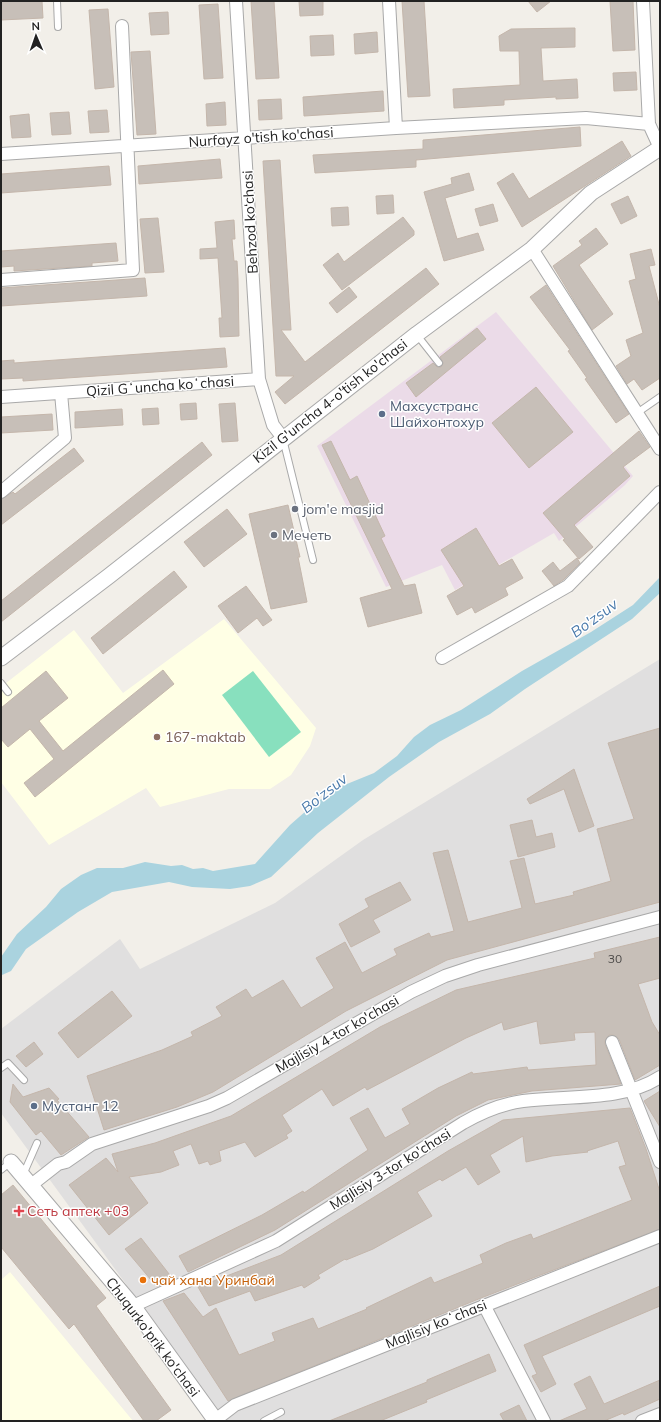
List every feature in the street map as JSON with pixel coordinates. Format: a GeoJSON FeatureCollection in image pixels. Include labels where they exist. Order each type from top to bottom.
{"type":"FeatureCollection","features":[{"type":"Feature","properties":{"kind":"street","name":"Behzod ko‘chasi"},"geometry":{"type":"LineString","coordinates":[[236,1],[259,379],[273,424],[283,438]]}},
{"type":"Feature","properties":{"kind":"street"},"geometry":{"type":"LineString","coordinates":[[389,1],[396,128]]}},
{"type":"Feature","properties":{"kind":"street"},"geometry":{"type":"LineString","coordinates":[[643,1],[649,124],[660,148]]}},
{"type":"Feature","properties":{"kind":"street"},"geometry":{"type":"LineString","coordinates":[[1,280],[133,270],[122,26]]}},
{"type":"Feature","properties":{"kind":"street","name":"Nurfayz o'tish ko'chasi"},"geometry":{"type":"LineString","coordinates":[[1,154],[396,128],[586,118],[649,124]]}},
{"type":"Feature","properties":{"kind":"street","name":"Kizil G'uncha 4-o'tish ko'chasi"},"geometry":{"type":"LineString","coordinates":[[1,658],[109,576],[417,334],[532,249],[591,193],[660,148]]}},
{"type":"Feature","properties":{"kind":"street"},"geometry":{"type":"LineString","coordinates":[[532,249],[660,449]]}},
{"type":"Feature","properties":{"kind":"street","name":"Qizil Gʻuncha koʻchasi"},"geometry":{"type":"LineString","coordinates":[[1,397],[259,379]]}},
{"type":"Feature","properties":{"kind":"street"},"geometry":{"type":"LineString","coordinates":[[1,492],[65,438],[61,393]]}},
{"type":"Feature","properties":{"kind":"street"},"geometry":{"type":"LineString","coordinates":[[442,658],[568,586],[660,492]]}},
{"type":"Feature","properties":{"kind":"street","name":"Majlisiy 4-tor ko'chasi"},"geometry":{"type":"LineString","coordinates":[[26,1181],[58,1164],[66,1162],[92,1144],[209,1106],[227,1098],[411,992],[445,976],[478,965],[660,916]]}},
{"type":"Feature","properties":{"kind":"street"},"geometry":{"type":"LineString","coordinates":[[612,1042],[660,1162]]}},
{"type":"Feature","properties":{"kind":"street","name":"Majlisiy 3-tor ko'chasi"},"geometry":{"type":"LineString","coordinates":[[134,1306],[276,1241],[463,1123],[493,1108],[524,1101],[631,1092],[660,1077]]}},
{"type":"Feature","properties":{"kind":"street","name":"Chuqurko'prik ko'chasi"},"geometry":{"type":"LineString","coordinates":[[6,1166],[26,1181],[134,1306],[215,1421]]}},
{"type":"Feature","properties":{"kind":"street","name":"Majlisiy koʻchasi"},"geometry":{"type":"LineString","coordinates":[[215,1421],[235,1405],[660,1236]]}},
{"type":"Feature","properties":{"kind":"street"},"geometry":{"type":"LineString","coordinates":[[484,1305],[544,1421]]}},
{"type":"Feature","properties":{"kind":"street"},"geometry":{"type":"LineString","coordinates":[[642,1421],[660,1414]]}},
{"type":"Feature","properties":{"kind":"lane"},"geometry":{"type":"LineString","coordinates":[[57,1],[58,27]]}},
{"type":"Feature","properties":{"kind":"lane"},"geometry":{"type":"LineString","coordinates":[[417,334],[439,363]]}},
{"type":"Feature","properties":{"kind":"lane"},"geometry":{"type":"LineString","coordinates":[[638,414],[660,397]]}},
{"type":"Feature","properties":{"kind":"lane"},"geometry":{"type":"LineString","coordinates":[[283,438],[313,560]]}},
{"type":"Feature","properties":{"kind":"lane"},"geometry":{"type":"LineString","coordinates":[[1,683],[8,692]]}},
{"type":"Feature","properties":{"kind":"lane"},"geometry":{"type":"LineString","coordinates":[[1,1068],[8,1063],[24,1080]]}},
{"type":"Feature","properties":{"kind":"lane"},"geometry":{"type":"LineString","coordinates":[[26,1181],[37,1143]]}},
{"type":"Feature","properties":{"kind":"lane"},"geometry":{"type":"LineString","coordinates":[[264,1421],[281,1412]]}},
{"type":"Feature","properties":{"kind":"shaded area"},"geometry":{"type":"Polygon","coordinates":[[[496,312],[633,476],[625,485],[559,541],[554,533],[455,590],[442,565],[386,587],[317,446],[496,312]]]}},
{"type":"Feature","properties":{"kind":"shaded area","name":"167-maktab"},"geometry":{"type":"Polygon","coordinates":[[[224,619],[316,728],[310,746],[291,775],[270,789],[229,789],[160,807],[146,788],[49,845],[1,782],[1,687],[74,630],[123,693],[224,619]]]}},
{"type":"Feature","properties":{"kind":"shaded area"},"geometry":{"type":"Polygon","coordinates":[[[660,659],[660,1421],[226,1421],[1,1113],[1,1029],[120,939],[140,969],[275,903],[363,840],[660,659]]]}},
{"type":"Feature","properties":{"kind":"shaded area"},"geometry":{"type":"Polygon","coordinates":[[[10,1272],[133,1421],[1,1421],[1,1280],[10,1272]]]}},
{"type":"Feature","properties":{"kind":"green space"},"geometry":{"type":"Polygon","coordinates":[[[253,671],[301,732],[269,757],[222,695],[253,671]]]}},
{"type":"Feature","properties":{"kind":"water"},"geometry":{"type":"Polygon","coordinates":[[[660,577],[660,593],[632,619],[525,689],[490,714],[439,742],[389,777],[318,833],[271,877],[250,886],[230,889],[192,887],[169,882],[112,892],[78,912],[26,949],[11,971],[2,975],[1,957],[17,934],[46,907],[61,889],[81,875],[97,868],[123,868],[145,862],[171,866],[182,865],[193,869],[203,868],[213,871],[255,864],[290,825],[315,803],[342,786],[374,773],[397,756],[414,737],[430,725],[461,710],[522,671],[591,632],[633,605],[660,577]]]}},
{"type":"Feature","properties":{"kind":"building"},"geometry":{"type":"Polygon","coordinates":[[[1,1],[42,1],[43,18],[1,20],[1,1]]]}},
{"type":"Feature","properties":{"kind":"building"},"geometry":{"type":"Polygon","coordinates":[[[251,1],[274,1],[279,78],[256,79],[251,1]]]}},
{"type":"Feature","properties":{"kind":"building"},"geometry":{"type":"Polygon","coordinates":[[[299,1],[323,1],[323,15],[300,16],[299,1]]]}},
{"type":"Feature","properties":{"kind":"building"},"geometry":{"type":"Polygon","coordinates":[[[402,1],[424,1],[430,96],[408,97],[402,1]]]}},
{"type":"Feature","properties":{"kind":"building"},"geometry":{"type":"Polygon","coordinates":[[[528,1],[551,1],[537,12],[528,1]]]}},
{"type":"Feature","properties":{"kind":"building"},"geometry":{"type":"Polygon","coordinates":[[[610,1],[633,1],[635,50],[613,51],[610,1]]]}},
{"type":"Feature","properties":{"kind":"building"},"geometry":{"type":"Polygon","coordinates":[[[218,4],[223,78],[204,79],[199,5],[218,4]]]}},
{"type":"Feature","properties":{"kind":"building"},"geometry":{"type":"Polygon","coordinates":[[[108,9],[114,87],[95,89],[89,10],[108,9]]]}},
{"type":"Feature","properties":{"kind":"building"},"geometry":{"type":"Polygon","coordinates":[[[168,12],[169,34],[151,35],[149,13],[168,12]]]}},
{"type":"Feature","properties":{"kind":"building"},"geometry":{"type":"Polygon","coordinates":[[[575,28],[575,47],[541,48],[543,81],[577,79],[578,98],[556,99],[556,97],[504,100],[504,105],[454,108],[453,89],[520,85],[519,51],[500,51],[499,36],[511,29],[575,28]]]}},
{"type":"Feature","properties":{"kind":"building"},"geometry":{"type":"Polygon","coordinates":[[[377,32],[378,52],[355,54],[354,34],[377,32]]]}},
{"type":"Feature","properties":{"kind":"building"},"geometry":{"type":"Polygon","coordinates":[[[333,35],[334,55],[311,56],[310,36],[333,35]]]}},
{"type":"Feature","properties":{"kind":"building"},"geometry":{"type":"Polygon","coordinates":[[[150,51],[156,134],[137,135],[131,52],[150,51]]]}},
{"type":"Feature","properties":{"kind":"building"},"geometry":{"type":"Polygon","coordinates":[[[636,72],[637,90],[614,91],[613,73],[636,72]]]}},
{"type":"Feature","properties":{"kind":"building"},"geometry":{"type":"Polygon","coordinates":[[[383,91],[384,111],[304,116],[303,97],[383,91]]]}},
{"type":"Feature","properties":{"kind":"building"},"geometry":{"type":"Polygon","coordinates":[[[281,99],[282,119],[259,120],[258,100],[281,99]]]}},
{"type":"Feature","properties":{"kind":"building"},"geometry":{"type":"Polygon","coordinates":[[[225,102],[226,125],[207,126],[206,104],[225,102]]]}},
{"type":"Feature","properties":{"kind":"building"},"geometry":{"type":"Polygon","coordinates":[[[107,110],[109,132],[90,133],[88,111],[107,110]]]}},
{"type":"Feature","properties":{"kind":"building"},"geometry":{"type":"Polygon","coordinates":[[[69,112],[71,134],[52,135],[50,113],[69,112]]]}},
{"type":"Feature","properties":{"kind":"building"},"geometry":{"type":"Polygon","coordinates":[[[29,114],[31,137],[12,138],[10,116],[29,114]]]}},
{"type":"Feature","properties":{"kind":"building"},"geometry":{"type":"Polygon","coordinates":[[[580,127],[581,146],[416,160],[416,167],[315,173],[313,155],[423,149],[423,140],[580,127]]]}},
{"type":"Feature","properties":{"kind":"building"},"geometry":{"type":"Polygon","coordinates":[[[622,141],[631,156],[522,227],[497,183],[513,173],[529,199],[622,141]]]}},
{"type":"Feature","properties":{"kind":"building"},"geometry":{"type":"Polygon","coordinates":[[[220,159],[222,178],[139,184],[138,166],[220,159]]]}},
{"type":"Feature","properties":{"kind":"building"},"geometry":{"type":"Polygon","coordinates":[[[280,160],[291,330],[281,330],[305,362],[426,268],[439,284],[285,404],[275,392],[294,376],[276,376],[263,161],[280,160]]]}},
{"type":"Feature","properties":{"kind":"building"},"geometry":{"type":"Polygon","coordinates":[[[109,166],[111,185],[1,193],[1,174],[109,166]]]}},
{"type":"Feature","properties":{"kind":"building"},"geometry":{"type":"Polygon","coordinates":[[[469,173],[474,190],[445,198],[457,239],[478,233],[484,250],[444,261],[424,192],[452,184],[451,178],[469,173]]]}},
{"type":"Feature","properties":{"kind":"building"},"geometry":{"type":"Polygon","coordinates":[[[393,195],[394,213],[377,214],[376,196],[393,195]]]}},
{"type":"Feature","properties":{"kind":"building"},"geometry":{"type":"Polygon","coordinates":[[[628,196],[637,216],[621,224],[611,204],[628,196]]]}},
{"type":"Feature","properties":{"kind":"building"},"geometry":{"type":"Polygon","coordinates":[[[493,204],[498,221],[480,226],[475,209],[493,204]]]}},
{"type":"Feature","properties":{"kind":"building"},"geometry":{"type":"Polygon","coordinates":[[[348,207],[349,225],[332,226],[331,208],[348,207]]]}},
{"type":"Feature","properties":{"kind":"building"},"geometry":{"type":"Polygon","coordinates":[[[403,217],[414,231],[414,235],[342,290],[323,265],[338,253],[344,262],[403,217]]]}},
{"type":"Feature","properties":{"kind":"building"},"geometry":{"type":"Polygon","coordinates":[[[158,218],[164,272],[145,273],[140,219],[158,218]]]}},
{"type":"Feature","properties":{"kind":"building"},"geometry":{"type":"Polygon","coordinates":[[[234,220],[235,239],[232,239],[234,261],[237,261],[239,336],[220,337],[219,318],[222,318],[218,258],[200,259],[200,249],[217,248],[215,222],[234,220]]]}},
{"type":"Feature","properties":{"kind":"building"},"geometry":{"type":"Polygon","coordinates":[[[596,228],[608,244],[579,265],[613,314],[592,330],[553,266],[582,245],[579,241],[596,228]]]}},
{"type":"Feature","properties":{"kind":"building"},"geometry":{"type":"Polygon","coordinates":[[[116,243],[118,261],[92,263],[92,266],[14,271],[14,266],[1,267],[1,251],[116,243]]]}},
{"type":"Feature","properties":{"kind":"building"},"geometry":{"type":"Polygon","coordinates":[[[651,249],[655,265],[649,266],[660,308],[660,378],[642,390],[634,379],[627,384],[616,366],[631,356],[626,340],[643,333],[629,281],[636,279],[630,254],[651,249]]]}},
{"type":"Feature","properties":{"kind":"building"},"geometry":{"type":"Polygon","coordinates":[[[145,278],[147,296],[1,306],[1,288],[145,278]]]}},
{"type":"Feature","properties":{"kind":"building"},"geometry":{"type":"Polygon","coordinates":[[[546,285],[629,414],[616,423],[585,379],[587,378],[568,351],[570,350],[530,297],[546,285]]]}},
{"type":"Feature","properties":{"kind":"building"},"geometry":{"type":"Polygon","coordinates":[[[349,287],[357,297],[337,313],[329,303],[349,287]]]}},
{"type":"Feature","properties":{"kind":"building"},"geometry":{"type":"Polygon","coordinates":[[[477,328],[486,339],[416,397],[406,383],[433,363],[437,367],[441,367],[443,363],[440,357],[477,328]]]}},
{"type":"Feature","properties":{"kind":"building"},"geometry":{"type":"Polygon","coordinates":[[[225,348],[227,367],[23,381],[23,378],[1,379],[1,361],[14,360],[14,363],[225,348]]]}},
{"type":"Feature","properties":{"kind":"building"},"geometry":{"type":"Polygon","coordinates":[[[536,387],[573,432],[529,468],[492,423],[536,387]]]}},
{"type":"Feature","properties":{"kind":"building"},"geometry":{"type":"Polygon","coordinates":[[[196,403],[197,419],[181,420],[180,404],[196,403]]]}},
{"type":"Feature","properties":{"kind":"building"},"geometry":{"type":"Polygon","coordinates":[[[235,403],[238,441],[222,442],[219,404],[235,403]]]}},
{"type":"Feature","properties":{"kind":"building"},"geometry":{"type":"Polygon","coordinates":[[[158,408],[159,424],[143,425],[142,409],[158,408]]]}},
{"type":"Feature","properties":{"kind":"building"},"geometry":{"type":"Polygon","coordinates":[[[122,409],[123,425],[75,428],[75,412],[122,409]]]}},
{"type":"Feature","properties":{"kind":"building"},"geometry":{"type":"Polygon","coordinates":[[[52,414],[53,430],[1,433],[1,417],[52,414]]]}},
{"type":"Feature","properties":{"kind":"building"},"geometry":{"type":"Polygon","coordinates":[[[639,431],[650,447],[623,467],[630,476],[574,525],[593,547],[579,559],[563,540],[565,539],[543,513],[639,431]]]}},
{"type":"Feature","properties":{"kind":"building"},"geometry":{"type":"Polygon","coordinates":[[[331,441],[350,480],[357,476],[385,536],[381,538],[404,586],[415,584],[422,613],[368,627],[360,598],[392,589],[322,445],[331,441]]]}},
{"type":"Feature","properties":{"kind":"building"},"geometry":{"type":"Polygon","coordinates":[[[202,442],[212,455],[1,622],[1,601],[202,442]]]}},
{"type":"Feature","properties":{"kind":"building"},"geometry":{"type":"Polygon","coordinates":[[[74,448],[84,461],[1,525],[1,499],[13,492],[15,494],[74,448]]]}},
{"type":"Feature","properties":{"kind":"building"},"geometry":{"type":"Polygon","coordinates":[[[288,505],[300,557],[298,557],[307,602],[271,609],[249,514],[288,505]]]}},
{"type":"Feature","properties":{"kind":"building"},"geometry":{"type":"Polygon","coordinates":[[[227,509],[247,534],[204,567],[184,542],[227,509]]]}},
{"type":"Feature","properties":{"kind":"building"},"geometry":{"type":"Polygon","coordinates":[[[476,528],[499,566],[512,559],[523,578],[505,588],[508,595],[475,613],[472,607],[457,615],[447,596],[464,586],[441,550],[476,528]]]}},
{"type":"Feature","properties":{"kind":"building"},"geometry":{"type":"Polygon","coordinates":[[[577,558],[580,563],[563,580],[554,586],[542,571],[553,562],[560,571],[577,558]]]}},
{"type":"Feature","properties":{"kind":"building"},"geometry":{"type":"Polygon","coordinates":[[[174,571],[187,587],[103,654],[91,638],[174,571]]]}},
{"type":"Feature","properties":{"kind":"building"},"geometry":{"type":"Polygon","coordinates":[[[246,586],[272,620],[263,626],[257,618],[238,633],[218,606],[246,586]]]}},
{"type":"Feature","properties":{"kind":"building"},"geometry":{"type":"Polygon","coordinates":[[[163,670],[174,684],[35,797],[24,783],[54,759],[30,729],[8,747],[1,739],[1,708],[46,671],[68,698],[39,721],[63,751],[163,670]]]}},
{"type":"Feature","properties":{"kind":"building"},"geometry":{"type":"Polygon","coordinates":[[[660,728],[660,902],[447,960],[346,1011],[213,1092],[177,1107],[104,1130],[87,1076],[162,1050],[193,1036],[191,1032],[222,1016],[216,1007],[246,989],[252,998],[283,980],[301,1008],[334,988],[316,958],[345,942],[362,973],[397,955],[394,949],[429,933],[431,937],[454,931],[433,853],[448,850],[468,922],[522,908],[510,861],[524,858],[535,904],[574,895],[573,892],[611,881],[597,829],[634,819],[608,743],[660,728]]]}},
{"type":"Feature","properties":{"kind":"building"},"geometry":{"type":"Polygon","coordinates":[[[574,769],[594,826],[579,832],[564,789],[530,804],[527,799],[574,769]]]}},
{"type":"Feature","properties":{"kind":"building"},"geometry":{"type":"Polygon","coordinates":[[[532,820],[536,837],[552,833],[555,847],[518,857],[510,825],[532,820]]]}},
{"type":"Feature","properties":{"kind":"building"},"geometry":{"type":"Polygon","coordinates":[[[400,882],[411,900],[373,920],[380,932],[351,947],[339,924],[369,907],[365,899],[400,882]]]}},
{"type":"Feature","properties":{"kind":"building"},"geometry":{"type":"Polygon","coordinates":[[[660,937],[660,978],[638,984],[652,1022],[660,1035],[660,1065],[635,1080],[619,1039],[613,1035],[609,1035],[605,1041],[605,1044],[621,1084],[532,1091],[488,1100],[456,1116],[275,1230],[188,1272],[179,1256],[262,1215],[303,1191],[304,1193],[368,1150],[350,1118],[368,1108],[385,1138],[410,1124],[402,1109],[438,1088],[472,1072],[473,1074],[527,1067],[528,1070],[596,1065],[595,1032],[574,1033],[575,1040],[540,1044],[537,1021],[504,1030],[502,1022],[466,1038],[367,1090],[365,1087],[333,1106],[322,1089],[282,1115],[292,1131],[286,1135],[288,1138],[255,1157],[245,1142],[219,1151],[221,1161],[210,1165],[208,1161],[199,1164],[191,1144],[173,1151],[179,1165],[161,1172],[129,1177],[148,1203],[109,1235],[69,1185],[106,1158],[118,1172],[112,1154],[155,1143],[231,1116],[380,1027],[456,990],[595,958],[594,953],[660,937]]]}},
{"type":"Feature","properties":{"kind":"building"},"geometry":{"type":"Polygon","coordinates":[[[112,991],[132,1016],[78,1058],[58,1033],[112,991]]]}},
{"type":"Feature","properties":{"kind":"building"},"geometry":{"type":"Polygon","coordinates":[[[34,1042],[43,1054],[26,1067],[16,1056],[34,1042]]]}},
{"type":"Feature","properties":{"kind":"building"},"geometry":{"type":"Polygon","coordinates":[[[13,1084],[23,1097],[49,1088],[59,1099],[57,1100],[89,1137],[61,1155],[41,1131],[36,1135],[10,1102],[13,1084]]]}},
{"type":"Feature","properties":{"kind":"building"},"geometry":{"type":"Polygon","coordinates":[[[660,1091],[660,1127],[644,1101],[660,1091]]]}},
{"type":"Feature","properties":{"kind":"building"},"geometry":{"type":"Polygon","coordinates":[[[630,1108],[646,1149],[660,1192],[660,1229],[481,1298],[228,1401],[163,1301],[184,1293],[203,1317],[216,1308],[239,1355],[275,1341],[272,1333],[313,1318],[318,1329],[367,1309],[366,1308],[431,1277],[434,1283],[483,1263],[480,1255],[506,1243],[531,1234],[533,1239],[632,1200],[619,1167],[626,1165],[618,1141],[587,1151],[588,1152],[552,1156],[526,1162],[523,1136],[490,1155],[500,1172],[478,1185],[466,1167],[442,1181],[440,1179],[417,1192],[432,1216],[373,1249],[346,1260],[345,1259],[318,1275],[320,1278],[304,1288],[302,1285],[255,1301],[250,1291],[209,1306],[198,1287],[281,1255],[448,1151],[503,1120],[630,1108]]]}},
{"type":"Feature","properties":{"kind":"building"},"geometry":{"type":"Polygon","coordinates":[[[13,1185],[106,1298],[96,1306],[171,1410],[156,1421],[144,1421],[74,1324],[69,1329],[1,1247],[1,1195],[13,1185]]]}},
{"type":"Feature","properties":{"kind":"building"},"geometry":{"type":"Polygon","coordinates":[[[141,1238],[173,1279],[157,1287],[125,1249],[141,1238]]]}},
{"type":"Feature","properties":{"kind":"building"},"geometry":{"type":"Polygon","coordinates":[[[660,1286],[660,1306],[542,1356],[556,1384],[541,1392],[532,1376],[537,1374],[524,1345],[660,1286]]]}},
{"type":"Feature","properties":{"kind":"building"},"geometry":{"type":"Polygon","coordinates":[[[489,1354],[496,1371],[426,1400],[427,1402],[380,1421],[329,1421],[427,1382],[427,1380],[489,1354]]]}},
{"type":"Feature","properties":{"kind":"building"},"geometry":{"type":"Polygon","coordinates":[[[590,1376],[604,1404],[660,1380],[660,1399],[624,1415],[623,1413],[604,1421],[559,1421],[587,1409],[574,1384],[590,1376]]]}},
{"type":"Feature","properties":{"kind":"building"},"geometry":{"type":"Polygon","coordinates":[[[519,1405],[527,1421],[504,1421],[500,1414],[519,1405]]]}},
{"type":"Feature","properties":{"kind":"place","name":"Махсустранс Шайхонтохур"},"geometry":{"type":"Point","coordinates":[382,414]}},
{"type":"Feature","properties":{"kind":"place","name":"jom'e masjid"},"geometry":{"type":"Point","coordinates":[295,509]}},
{"type":"Feature","properties":{"kind":"place","name":"Мечеть"},"geometry":{"type":"Point","coordinates":[274,535]}},
{"type":"Feature","properties":{"kind":"place","name":"167-maktab"},"geometry":{"type":"Point","coordinates":[157,737]}},
{"type":"Feature","properties":{"kind":"place","name":"Мустанг 12"},"geometry":{"type":"Point","coordinates":[34,1106]}},
{"type":"Feature","properties":{"kind":"place","name":"Сеть аптек +03"},"geometry":{"type":"Point","coordinates":[19,1211]}},
{"type":"Feature","properties":{"kind":"place","name":"чай хана Уринбай"},"geometry":{"type":"Point","coordinates":[143,1280]}},
{"type":"Feature","properties":{"kind":"water label","name":"Bo'zsuv"},"geometry":{"type":"Point","coordinates":[594,618]}},
{"type":"Feature","properties":{"kind":"water label","name":"Bo'zsuv"},"geometry":{"type":"Point","coordinates":[324,793]}}]}
